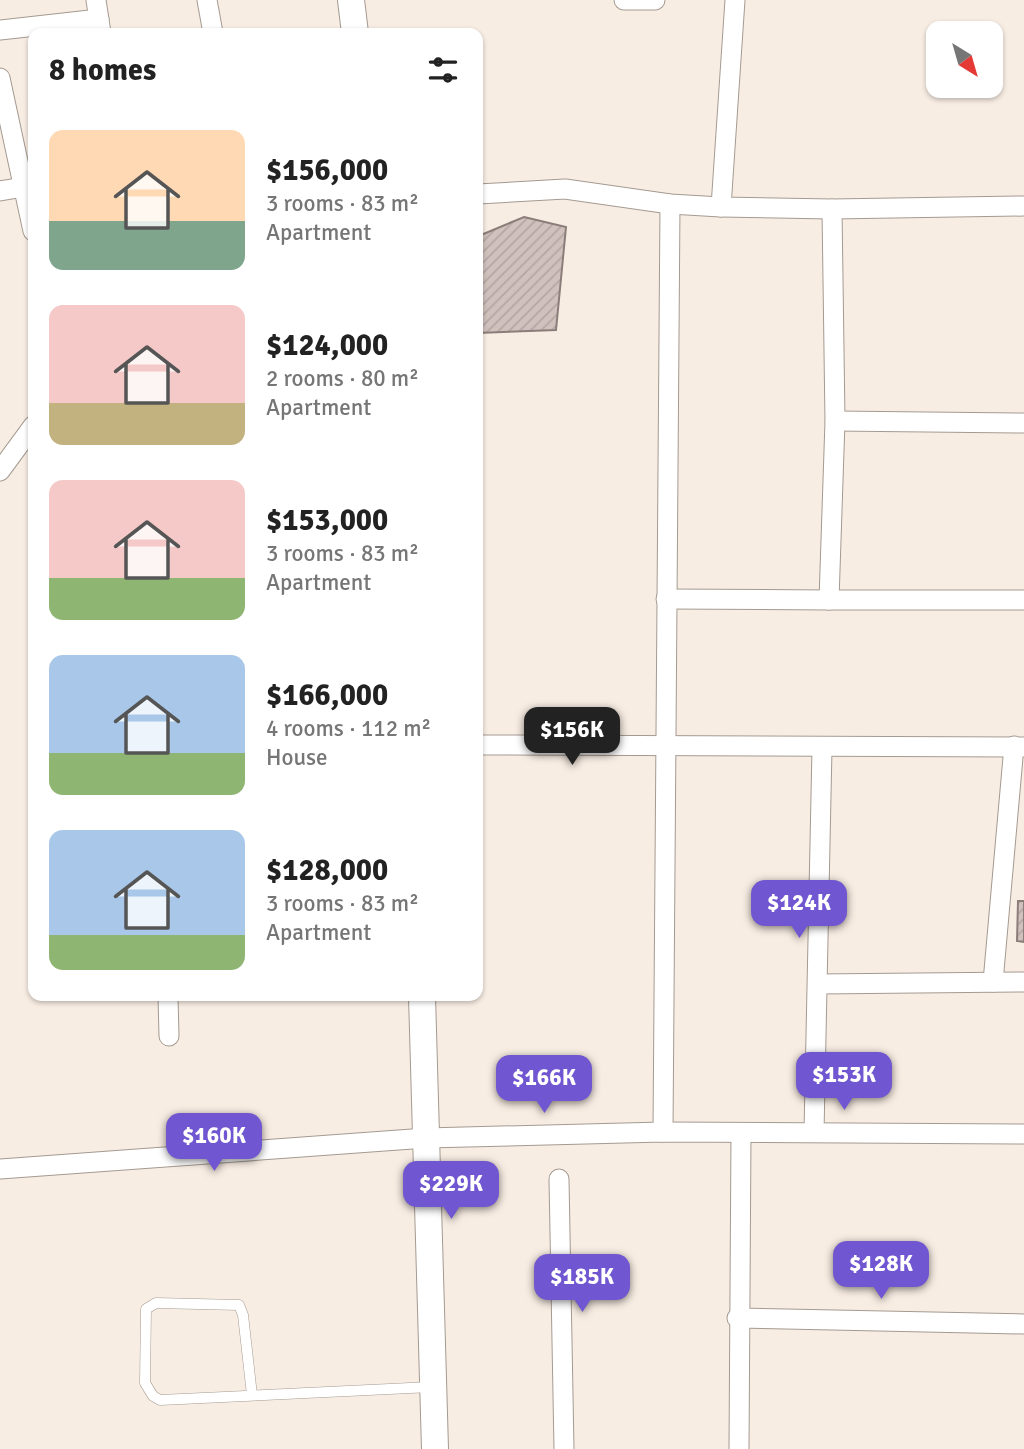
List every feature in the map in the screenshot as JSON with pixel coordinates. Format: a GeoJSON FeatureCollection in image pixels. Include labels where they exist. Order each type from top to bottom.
{"type":"FeatureCollection","features":[{"type":"Feature","properties":{"kind":"street"},"geometry":{"type":"LineString","coordinates":[[207,0],[212,28]]}},
{"type":"Feature","properties":{"kind":"street"},"geometry":{"type":"LineString","coordinates":[[351,0],[354,28]]}},
{"type":"Feature","properties":{"kind":"street"},"geometry":{"type":"LineString","coordinates":[[624,0],[654,0]]}},
{"type":"Feature","properties":{"kind":"street"},"geometry":{"type":"LineString","coordinates":[[720,206],[735,0]]}},
{"type":"Feature","properties":{"kind":"street"},"geometry":{"type":"LineString","coordinates":[[0,30],[99,17]]}},
{"type":"Feature","properties":{"kind":"street"},"geometry":{"type":"LineString","coordinates":[[0,78],[28,205]]}},
{"type":"Feature","properties":{"kind":"street"},"geometry":{"type":"LineString","coordinates":[[0,191],[24,187]]}},
{"type":"Feature","properties":{"kind":"street"},"geometry":{"type":"LineString","coordinates":[[483,194],[565,189],[670,204],[832,209],[1024,206]]}},
{"type":"Feature","properties":{"kind":"street"},"geometry":{"type":"LineString","coordinates":[[663,1132],[670,204]]}},
{"type":"Feature","properties":{"kind":"street"},"geometry":{"type":"LineString","coordinates":[[830,600],[835,421],[832,209]]}},
{"type":"Feature","properties":{"kind":"street"},"geometry":{"type":"LineString","coordinates":[[835,421],[1024,423]]}},
{"type":"Feature","properties":{"kind":"street"},"geometry":{"type":"LineString","coordinates":[[0,471],[28,433]]}},
{"type":"Feature","properties":{"kind":"street"},"geometry":{"type":"LineString","coordinates":[[667,599],[1024,600]]}},
{"type":"Feature","properties":{"kind":"street"},"geometry":{"type":"LineString","coordinates":[[483,745],[666,748],[1019,746],[993,982]]}},
{"type":"Feature","properties":{"kind":"street"},"geometry":{"type":"LineString","coordinates":[[814,1132],[822,748]]}},
{"type":"Feature","properties":{"kind":"street"},"geometry":{"type":"LineString","coordinates":[[818,985],[1024,982]]}},
{"type":"Feature","properties":{"kind":"street"},"geometry":{"type":"LineString","coordinates":[[168,1001],[169,1036]]}},
{"type":"Feature","properties":{"kind":"street"},"geometry":{"type":"LineString","coordinates":[[422,1001],[435,1449]]}},
{"type":"Feature","properties":{"kind":"street"},"geometry":{"type":"LineString","coordinates":[[0,1169],[426,1138],[663,1132],[1024,1135]]}},
{"type":"Feature","properties":{"kind":"street"},"geometry":{"type":"LineString","coordinates":[[739,1449],[737,1318],[741,1133]]}},
{"type":"Feature","properties":{"kind":"street"},"geometry":{"type":"LineString","coordinates":[[559,1179],[564,1449]]}},
{"type":"Feature","properties":{"kind":"street"},"geometry":{"type":"LineString","coordinates":[[737,1318],[1024,1324]]}},
{"type":"Feature","properties":{"kind":"lane"},"geometry":{"type":"LineString","coordinates":[[252,1395],[243,1314],[239,1305],[167,1302],[156,1303],[146,1309],[145,1383],[153,1396],[160,1400],[432,1387]]}},
{"type":"Feature","properties":{"kind":"building"},"geometry":{"type":"Polygon","coordinates":[[[524,217],[566,227],[556,330],[483,333],[483,234],[524,217]]]}},
{"type":"Feature","properties":{"kind":"building"},"geometry":{"type":"Polygon","coordinates":[[[1018,901],[1024,901],[1024,942],[1017,941],[1018,901]]]}}]}
